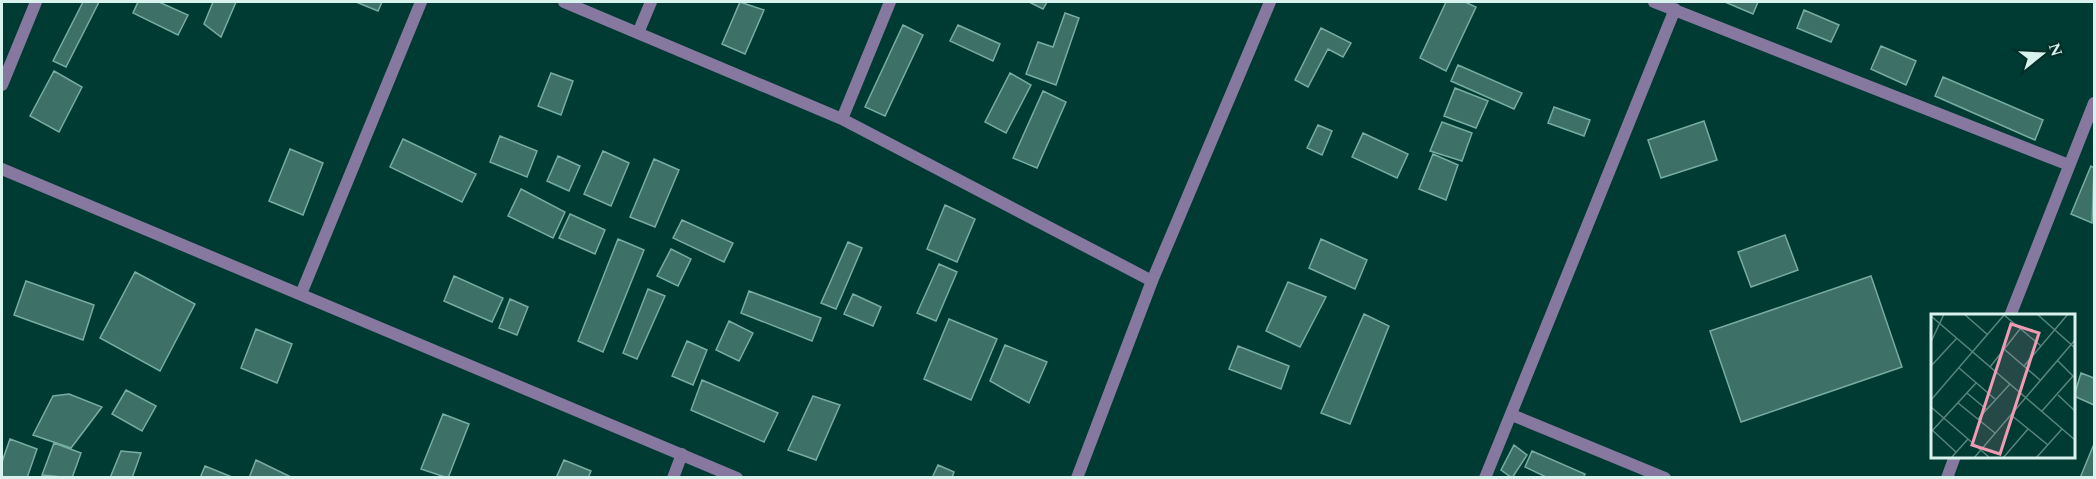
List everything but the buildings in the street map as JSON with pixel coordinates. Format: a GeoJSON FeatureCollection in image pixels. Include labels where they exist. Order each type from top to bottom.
{"type":"FeatureCollection","features":[{"type":"Feature","properties":{"kind":"street"},"geometry":{"type":"LineString","coordinates":[[2,85],[36,2]]}},
{"type":"Feature","properties":{"kind":"street"},"geometry":{"type":"LineString","coordinates":[[301,294],[421,2]]}},
{"type":"Feature","properties":{"kind":"street"},"geometry":{"type":"LineString","coordinates":[[564,2],[842,119],[1152,280]]}},
{"type":"Feature","properties":{"kind":"street"},"geometry":{"type":"LineString","coordinates":[[638,33],[651,2]]}},
{"type":"Feature","properties":{"kind":"street"},"geometry":{"type":"LineString","coordinates":[[842,119],[890,2]]}},
{"type":"Feature","properties":{"kind":"street"},"geometry":{"type":"LineString","coordinates":[[1077,477],[1152,280],[1270,2]]}},
{"type":"Feature","properties":{"kind":"street"},"geometry":{"type":"LineString","coordinates":[[1654,2],[2069,165]]}},
{"type":"Feature","properties":{"kind":"street"},"geometry":{"type":"LineString","coordinates":[[1485,477],[1675,9]]}},
{"type":"Feature","properties":{"kind":"street"},"geometry":{"type":"LineString","coordinates":[[2010,314],[2094,104]]}},
{"type":"Feature","properties":{"kind":"street"},"geometry":{"type":"LineString","coordinates":[[2,169],[737,477]]}},
{"type":"Feature","properties":{"kind":"street"},"geometry":{"type":"LineString","coordinates":[[1512,415],[1665,477]]}},
{"type":"Feature","properties":{"kind":"street"},"geometry":{"type":"LineString","coordinates":[[673,477],[682,454]]}},
{"type":"Feature","properties":{"kind":"street"},"geometry":{"type":"LineString","coordinates":[[1947,477],[1954,458]]}}]}
